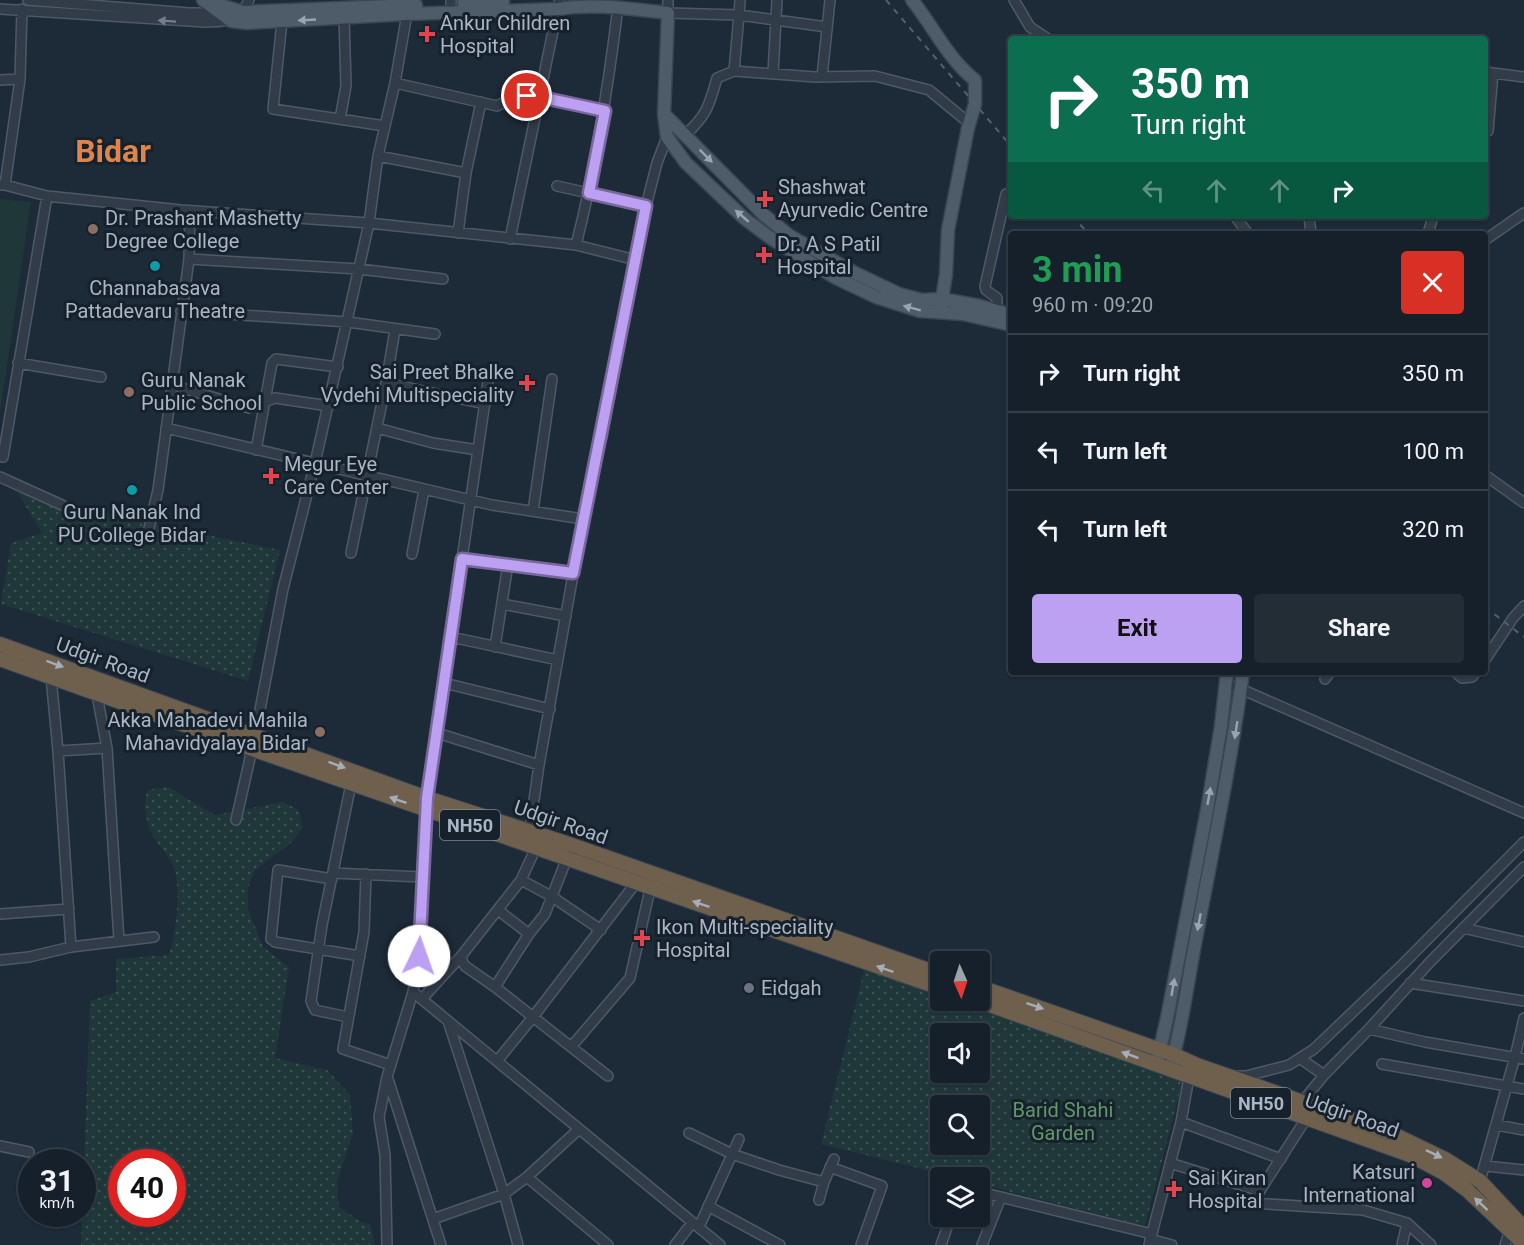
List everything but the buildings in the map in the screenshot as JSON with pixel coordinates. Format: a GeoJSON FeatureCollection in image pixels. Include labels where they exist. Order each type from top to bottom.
{"type":"FeatureCollection","features":[{"type":"Feature","properties":{"kind":"highway","name":"Udgir Road"},"geometry":{"type":"LineString","coordinates":[[0,644],[95,679],[351,784],[427,804]]}},
{"type":"Feature","properties":{"kind":"highway","name":"Udgir Road"},"geometry":{"type":"LineString","coordinates":[[0,659],[97,694],[254,743],[533,840],[930,971]]}},
{"type":"Feature","properties":{"kind":"highway","name":"Udgir Road"},"geometry":{"type":"LineString","coordinates":[[533,840],[567,858],[647,878],[930,984]]}},
{"type":"Feature","properties":{"kind":"highway","name":"Udgir Road"},"geometry":{"type":"LineString","coordinates":[[990,990],[1391,1133],[1445,1159],[1480,1181],[1516,1225],[1524,1244]]}},
{"type":"Feature","properties":{"kind":"highway","name":"Udgir Road"},"geometry":{"type":"LineString","coordinates":[[990,1005],[1410,1155],[1444,1173],[1516,1225]]}},
{"type":"Feature","properties":{"kind":"main road"},"geometry":{"type":"LineString","coordinates":[[203,0],[235,11],[408,10],[558,5]]}},
{"type":"Feature","properties":{"kind":"main road"},"geometry":{"type":"LineString","coordinates":[[912,0],[927,18],[961,69],[975,80],[975,104],[969,123],[948,230],[946,274],[940,312]]}},
{"type":"Feature","properties":{"kind":"main road"},"geometry":{"type":"LineString","coordinates":[[235,11],[247,23],[344,18],[451,2],[668,6],[664,114],[667,137],[686,163],[745,219],[772,239],[836,278],[876,297],[920,311],[963,314],[1008,324]]}},
{"type":"Feature","properties":{"kind":"main road"},"geometry":{"type":"LineString","coordinates":[[664,114],[764,215],[790,236],[855,273],[899,294],[922,300],[942,299],[1008,314]]}},
{"type":"Feature","properties":{"kind":"main road"},"geometry":{"type":"LineString","coordinates":[[1170,1070],[1175,1055],[1221,814],[1237,724],[1243,675]]}},
{"type":"Feature","properties":{"kind":"main road"},"geometry":{"type":"LineString","coordinates":[[1156,1065],[1207,810],[1227,678]]}},
{"type":"Feature","properties":{"kind":"street"},"geometry":{"type":"LineString","coordinates":[[28,0],[235,11]]}},
{"type":"Feature","properties":{"kind":"street"},"geometry":{"type":"LineString","coordinates":[[734,71],[740,0]]}},
{"type":"Feature","properties":{"kind":"street"},"geometry":{"type":"LineString","coordinates":[[772,74],[777,0]]}},
{"type":"Feature","properties":{"kind":"street"},"geometry":{"type":"LineString","coordinates":[[822,77],[830,0]]}},
{"type":"Feature","properties":{"kind":"street"},"geometry":{"type":"LineString","coordinates":[[1014,0],[1030,27],[1044,36]]}},
{"type":"Feature","properties":{"kind":"street"},"geometry":{"type":"LineString","coordinates":[[576,245],[605,111],[610,4]]}},
{"type":"Feature","properties":{"kind":"street"},"geometry":{"type":"LineString","coordinates":[[510,239],[558,5]]}},
{"type":"Feature","properties":{"kind":"street"},"geometry":{"type":"LineString","coordinates":[[668,6],[827,27]]}},
{"type":"Feature","properties":{"kind":"street"},"geometry":{"type":"LineString","coordinates":[[0,9],[188,22],[235,11]]}},
{"type":"Feature","properties":{"kind":"street"},"geometry":{"type":"LineString","coordinates":[[22,9],[20,79],[2,185],[46,195],[189,211],[369,223],[576,245],[636,260]]}},
{"type":"Feature","properties":{"kind":"street"},"geometry":{"type":"LineString","coordinates":[[236,820],[254,743],[283,589],[348,322],[369,223],[378,156],[395,83],[408,10]]}},
{"type":"Feature","properties":{"kind":"street"},"geometry":{"type":"LineString","coordinates":[[340,119],[346,86],[344,18]]}},
{"type":"Feature","properties":{"kind":"street"},"geometry":{"type":"LineString","coordinates":[[282,21],[273,109],[385,126]]}},
{"type":"Feature","properties":{"kind":"street"},"geometry":{"type":"LineString","coordinates":[[686,135],[700,122],[708,110],[717,78],[734,71],[822,77],[876,76],[929,90],[969,123]]}},
{"type":"Feature","properties":{"kind":"street"},"geometry":{"type":"LineString","coordinates":[[1488,131],[1489,73],[1524,78]]}},
{"type":"Feature","properties":{"kind":"street"},"geometry":{"type":"LineString","coordinates":[[0,80],[20,79]]}},
{"type":"Feature","properties":{"kind":"street"},"geometry":{"type":"LineString","coordinates":[[395,83],[497,106],[515,96],[540,97],[605,111]]}},
{"type":"Feature","properties":{"kind":"street"},"geometry":{"type":"LineString","coordinates":[[458,233],[466,173],[481,102]]}},
{"type":"Feature","properties":{"kind":"street"},"geometry":{"type":"LineString","coordinates":[[422,999],[462,955],[521,880],[533,840],[539,765],[583,519],[602,437],[646,206],[657,163],[667,137]]}},
{"type":"Feature","properties":{"kind":"street"},"geometry":{"type":"LineString","coordinates":[[378,156],[466,173]]}},
{"type":"Feature","properties":{"kind":"street"},"geometry":{"type":"LineString","coordinates":[[557,186],[646,206]]}},
{"type":"Feature","properties":{"kind":"street"},"geometry":{"type":"LineString","coordinates":[[997,310],[997,298],[986,290],[985,286],[1006,194]]}},
{"type":"Feature","properties":{"kind":"street"},"geometry":{"type":"LineString","coordinates":[[3,457],[46,195]]}},
{"type":"Feature","properties":{"kind":"street"},"geometry":{"type":"LineString","coordinates":[[148,533],[158,490],[189,259],[189,211]]}},
{"type":"Feature","properties":{"kind":"street"},"geometry":{"type":"LineString","coordinates":[[1488,238],[1524,213]]}},
{"type":"Feature","properties":{"kind":"street"},"geometry":{"type":"LineString","coordinates":[[189,259],[359,269],[443,279]]}},
{"type":"Feature","properties":{"kind":"street"},"geometry":{"type":"LineString","coordinates":[[181,311],[348,322],[435,334]]}},
{"type":"Feature","properties":{"kind":"street"},"geometry":{"type":"LineString","coordinates":[[351,552],[395,330]]}},
{"type":"Feature","properties":{"kind":"street"},"geometry":{"type":"LineString","coordinates":[[256,450],[272,363],[276,359],[338,367]]}},
{"type":"Feature","properties":{"kind":"street"},"geometry":{"type":"LineString","coordinates":[[18,363],[101,377]]}},
{"type":"Feature","properties":{"kind":"street"},"geometry":{"type":"LineString","coordinates":[[533,512],[552,379]]}},
{"type":"Feature","properties":{"kind":"street"},"geometry":{"type":"LineString","coordinates":[[387,1245],[385,1155],[379,1117],[387,1077],[413,992],[419,956],[427,804],[488,381]]}},
{"type":"Feature","properties":{"kind":"street"},"geometry":{"type":"LineString","coordinates":[[386,383],[485,404]]}},
{"type":"Feature","properties":{"kind":"street"},"geometry":{"type":"LineString","coordinates":[[172,385],[249,408],[275,398],[329,406]]}},
{"type":"Feature","properties":{"kind":"street"},"geometry":{"type":"LineString","coordinates":[[166,428],[471,501],[583,519]]}},
{"type":"Feature","properties":{"kind":"street"},"geometry":{"type":"LineString","coordinates":[[377,428],[478,450]]}},
{"type":"Feature","properties":{"kind":"street"},"geometry":{"type":"LineString","coordinates":[[0,477],[62,505]]}},
{"type":"Feature","properties":{"kind":"street"},"geometry":{"type":"LineString","coordinates":[[1488,477],[1524,503]]}},
{"type":"Feature","properties":{"kind":"street"},"geometry":{"type":"LineString","coordinates":[[412,554],[424,490]]}},
{"type":"Feature","properties":{"kind":"street"},"geometry":{"type":"LineString","coordinates":[[462,559],[573,573]]}},
{"type":"Feature","properties":{"kind":"street"},"geometry":{"type":"LineString","coordinates":[[495,646],[508,564]]}},
{"type":"Feature","properties":{"kind":"street"},"geometry":{"type":"LineString","coordinates":[[502,604],[566,616]]}},
{"type":"Feature","properties":{"kind":"street"},"geometry":{"type":"LineString","coordinates":[[1488,656],[1513,618],[1524,606]]}},
{"type":"Feature","properties":{"kind":"street"},"geometry":{"type":"LineString","coordinates":[[450,637],[558,660]]}},
{"type":"Feature","properties":{"kind":"street"},"geometry":{"type":"LineString","coordinates":[[1458,675],[1462,678],[1474,675]]}},
{"type":"Feature","properties":{"kind":"street"},"geometry":{"type":"LineString","coordinates":[[51,677],[71,947]]}},
{"type":"Feature","properties":{"kind":"street"},"geometry":{"type":"LineString","coordinates":[[1227,678],[1241,689],[1524,813]]}},
{"type":"Feature","properties":{"kind":"street"},"geometry":{"type":"LineString","coordinates":[[95,679],[106,748],[119,941]]}},
{"type":"Feature","properties":{"kind":"street"},"geometry":{"type":"LineString","coordinates":[[444,683],[550,709]]}},
{"type":"Feature","properties":{"kind":"street"},"geometry":{"type":"LineString","coordinates":[[436,733],[539,765]]}},
{"type":"Feature","properties":{"kind":"street"},"geometry":{"type":"LineString","coordinates":[[58,751],[106,748]]}},
{"type":"Feature","properties":{"kind":"street"},"geometry":{"type":"LineString","coordinates":[[348,1017],[315,1010],[312,1006],[319,949],[351,784]]}},
{"type":"Feature","properties":{"kind":"street"},"geometry":{"type":"LineString","coordinates":[[1226,1075],[1246,1076],[1289,1065],[1314,1049],[1402,965],[1524,842]]}},
{"type":"Feature","properties":{"kind":"street"},"geometry":{"type":"LineString","coordinates":[[495,987],[529,934],[545,914],[567,858]]}},
{"type":"Feature","properties":{"kind":"street"},"geometry":{"type":"LineString","coordinates":[[1302,1102],[1324,1075],[1410,983],[1524,867]]}},
{"type":"Feature","properties":{"kind":"street"},"geometry":{"type":"LineString","coordinates":[[360,956],[275,942],[271,939],[278,870],[333,876],[366,874],[422,877]]}},
{"type":"Feature","properties":{"kind":"street"},"geometry":{"type":"LineString","coordinates":[[366,874],[364,932],[343,1050],[391,1065]]}},
{"type":"Feature","properties":{"kind":"street"},"geometry":{"type":"LineString","coordinates":[[497,1061],[601,930],[647,878]]}},
{"type":"Feature","properties":{"kind":"street"},"geometry":{"type":"LineString","coordinates":[[571,1047],[630,978],[647,878]]}},
{"type":"Feature","properties":{"kind":"street"},"geometry":{"type":"LineString","coordinates":[[521,880],[551,896],[601,930]]}},
{"type":"Feature","properties":{"kind":"street"},"geometry":{"type":"LineString","coordinates":[[0,914],[69,909]]}},
{"type":"Feature","properties":{"kind":"street"},"geometry":{"type":"LineString","coordinates":[[498,910],[529,934]]}},
{"type":"Feature","properties":{"kind":"street"},"geometry":{"type":"LineString","coordinates":[[1463,928],[1524,942]]}},
{"type":"Feature","properties":{"kind":"street"},"geometry":{"type":"LineString","coordinates":[[0,960],[29,957],[71,947],[154,937]]}},
{"type":"Feature","properties":{"kind":"street"},"geometry":{"type":"LineString","coordinates":[[462,955],[465,966],[608,1076]]}},
{"type":"Feature","properties":{"kind":"street"},"geometry":{"type":"LineString","coordinates":[[1410,983],[1524,1001]]}},
{"type":"Feature","properties":{"kind":"street"},"geometry":{"type":"LineString","coordinates":[[413,992],[720,1245]]}},
{"type":"Feature","properties":{"kind":"street"},"geometry":{"type":"LineString","coordinates":[[1480,1181],[1507,1087],[1520,1058],[1524,1018]]}},
{"type":"Feature","properties":{"kind":"street"},"geometry":{"type":"LineString","coordinates":[[448,1021],[504,1194],[518,1245]]}},
{"type":"Feature","properties":{"kind":"street"},"geometry":{"type":"LineString","coordinates":[[1369,1029],[1425,1042],[1520,1058]]}},
{"type":"Feature","properties":{"kind":"street"},"geometry":{"type":"LineString","coordinates":[[1301,1059],[1324,1075]]}},
{"type":"Feature","properties":{"kind":"street"},"geometry":{"type":"LineString","coordinates":[[1382,1064],[1524,1089]]}},
{"type":"Feature","properties":{"kind":"street"},"geometry":{"type":"LineString","coordinates":[[387,1077],[441,1245]]}},
{"type":"Feature","properties":{"kind":"street"},"geometry":{"type":"LineString","coordinates":[[1150,1239],[1189,1077]]}},
{"type":"Feature","properties":{"kind":"street"},"geometry":{"type":"LineString","coordinates":[[1319,1108],[1302,1125],[1252,1203],[1364,1210],[1407,1223],[1431,1245]]}},
{"type":"Feature","properties":{"kind":"street"},"geometry":{"type":"LineString","coordinates":[[1180,1122],[1281,1159]]}},
{"type":"Feature","properties":{"kind":"street"},"geometry":{"type":"LineString","coordinates":[[1497,1125],[1524,1130]]}},
{"type":"Feature","properties":{"kind":"street"},"geometry":{"type":"LineString","coordinates":[[433,1219],[504,1194],[527,1177],[579,1129]]}},
{"type":"Feature","properties":{"kind":"street"},"geometry":{"type":"LineString","coordinates":[[689,1133],[732,1154],[824,1182]]}},
{"type":"Feature","properties":{"kind":"street"},"geometry":{"type":"LineString","coordinates":[[675,1245],[695,1225],[708,1206],[739,1139]]}},
{"type":"Feature","properties":{"kind":"street"},"geometry":{"type":"LineString","coordinates":[[0,1146],[18,1150]]}},
{"type":"Feature","properties":{"kind":"street"},"geometry":{"type":"LineString","coordinates":[[819,1200],[832,1163],[882,1186],[861,1245]]}},
{"type":"Feature","properties":{"kind":"street"},"geometry":{"type":"LineString","coordinates":[[1170,1163],[1260,1191]]}},
{"type":"Feature","properties":{"kind":"street"},"geometry":{"type":"LineString","coordinates":[[1486,1166],[1524,1170]]}},
{"type":"Feature","properties":{"kind":"street"},"geometry":{"type":"LineString","coordinates":[[527,1177],[608,1245]]}},
{"type":"Feature","properties":{"kind":"street"},"geometry":{"type":"LineString","coordinates":[[990,1194],[1172,1245]]}},
{"type":"Feature","properties":{"kind":"street"},"geometry":{"type":"LineString","coordinates":[[982,1245],[1001,1197]]}},
{"type":"Feature","properties":{"kind":"street"},"geometry":{"type":"LineString","coordinates":[[708,1206],[780,1245]]}},
{"type":"Feature","properties":{"kind":"street"},"geometry":{"type":"LineString","coordinates":[[1402,1245],[1407,1223]]}},
{"type":"Feature","properties":{"kind":"street"},"geometry":{"type":"LineString","coordinates":[[1505,1245],[1516,1225]]}},
{"type":"Feature","properties":{"kind":"street"},"geometry":{"type":"LineString","coordinates":[[940,1245],[947,1227]]}},
{"type":"Feature","properties":{"kind":"green space"},"geometry":{"type":"Polygon","coordinates":[[[0,199],[31,202],[0,414],[0,199]]]}},
{"type":"Feature","properties":{"kind":"green space"},"geometry":{"type":"Polygon","coordinates":[[[14,487],[144,522],[280,550],[248,681],[1,604],[11,543],[42,533],[14,487]]]}},
{"type":"Feature","properties":{"kind":"green space"},"geometry":{"type":"Polygon","coordinates":[[[168,787],[215,815],[283,802],[299,810],[303,828],[289,845],[255,870],[248,887],[248,909],[263,947],[289,967],[275,1058],[327,1070],[350,1095],[353,1133],[337,1182],[339,1207],[361,1222],[370,1224],[375,1245],[81,1245],[82,1227],[96,1227],[96,1149],[85,1149],[90,1001],[116,992],[116,959],[169,955],[176,923],[178,897],[176,874],[172,862],[155,839],[149,826],[145,806],[147,790],[168,787]]]}},
{"type":"Feature","properties":{"kind":"green space","name":"Barid Shahi Garden"},"geometry":{"type":"Polygon","coordinates":[[[864,970],[930,992],[930,1011],[986,1011],[1184,1076],[1145,1226],[990,1187],[990,1167],[930,1167],[930,1171],[821,1144],[864,970]]]}},
{"type":"Feature","properties":{"kind":"railway"},"geometry":{"type":"LineString","coordinates":[[886,0],[1008,142]]}},
{"type":"Feature","properties":{"kind":"railway"},"geometry":{"type":"LineString","coordinates":[[1075,219],[1086,231]]}},
{"type":"Feature","properties":{"kind":"railway"},"geometry":{"type":"LineString","coordinates":[[1488,609],[1524,637]]}},
{"type":"Feature","properties":{"kind":"place","name":"Ankur Children Hospital"},"geometry":{"type":"Point","coordinates":[427,34]}},
{"type":"Feature","properties":{"kind":"place","name":"Shashwat Ayurvedic Centre"},"geometry":{"type":"Point","coordinates":[765,199]}},
{"type":"Feature","properties":{"kind":"place","name":"Dr. Prashant Mashetty Degree College"},"geometry":{"type":"Point","coordinates":[93,229]}},
{"type":"Feature","properties":{"kind":"place","name":"Dr. A S Patil Hospital"},"geometry":{"type":"Point","coordinates":[764,255]}},
{"type":"Feature","properties":{"kind":"place","name":"Channabasava Pattadevaru Theatre"},"geometry":{"type":"Point","coordinates":[155,266]}},
{"type":"Feature","properties":{"kind":"place","name":"Sai Preet Bhalke Vydehi Multispeciality"},"geometry":{"type":"Point","coordinates":[527,383]}},
{"type":"Feature","properties":{"kind":"place","name":"Guru Nanak Public School"},"geometry":{"type":"Point","coordinates":[129,392]}},
{"type":"Feature","properties":{"kind":"place","name":"Megur Eye Care Center"},"geometry":{"type":"Point","coordinates":[271,476]}},
{"type":"Feature","properties":{"kind":"place","name":"Guru Nanak Ind PU College Bidar"},"geometry":{"type":"Point","coordinates":[132,490]}},
{"type":"Feature","properties":{"kind":"place","name":"Akka Mahadevi Mahila Mahavidyalaya Bidar"},"geometry":{"type":"Point","coordinates":[320,732]}},
{"type":"Feature","properties":{"kind":"place","name":"Ikon Multi-speciality Hospital"},"geometry":{"type":"Point","coordinates":[642,938]}},
{"type":"Feature","properties":{"kind":"place","name":"Eidgah"},"geometry":{"type":"Point","coordinates":[749,988]}},
{"type":"Feature","properties":{"kind":"place","name":"Katsuri International"},"geometry":{"type":"Point","coordinates":[1427,1183]}},
{"type":"Feature","properties":{"kind":"place","name":"Sai Kiran Hospital"},"geometry":{"type":"Point","coordinates":[1174,1189]}},
{"type":"Feature","properties":{"kind":"district","name":"Bidar"},"geometry":{"type":"Point","coordinates":[113,151]}},
{"type":"Feature","properties":{"kind":"route"},"geometry":{"type":"LineString","coordinates":[[419,956],[427,798],[462,559],[573,573],[602,437],[646,206],[589,193],[605,111],[527,96]]}}]}
